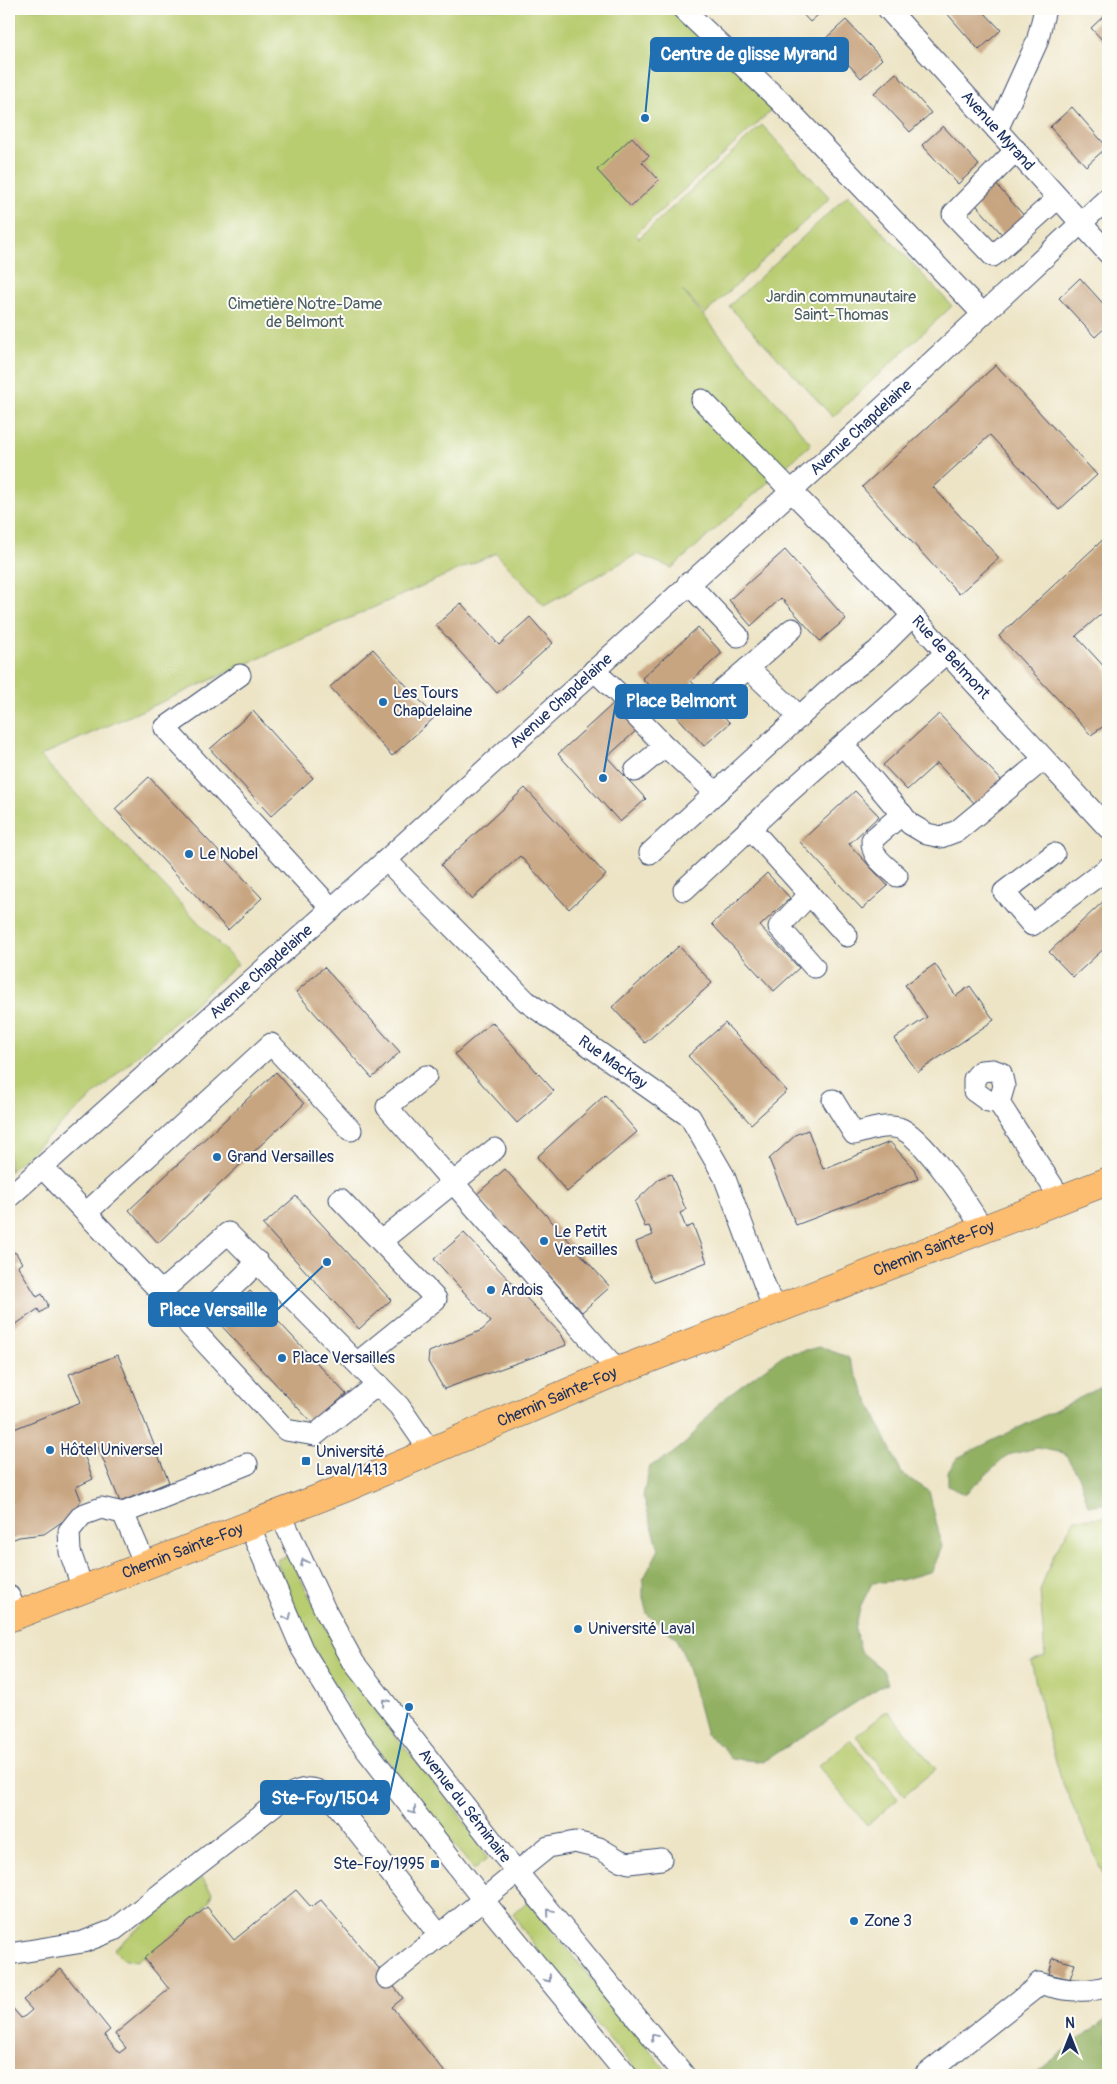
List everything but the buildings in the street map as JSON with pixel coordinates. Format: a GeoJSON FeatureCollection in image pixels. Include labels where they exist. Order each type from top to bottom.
{"type":"FeatureCollection","features":[{"type":"Feature","properties":{"kind":"main road","name":"Chemin Sainte-Foy"},"geometry":{"type":"LineString","coordinates":[[12,1609],[83,1588],[348,1487],[618,1371],[1108,1180]]}},
{"type":"Feature","properties":{"kind":"street"},"geometry":{"type":"LineString","coordinates":[[683,9],[781,102],[983,314]]}},
{"type":"Feature","properties":{"kind":"street","name":"Avenue Myrand"},"geometry":{"type":"LineString","coordinates":[[888,9],[1108,253]]}},
{"type":"Feature","properties":{"kind":"street"},"geometry":{"type":"LineString","coordinates":[[997,130],[1037,42],[1045,9]]}},
{"type":"Feature","properties":{"kind":"street"},"geometry":{"type":"LineString","coordinates":[[1016,150],[953,214],[993,256],[1058,198]]}},
{"type":"Feature","properties":{"kind":"street","name":"Avenue Chapdelaine"},"geometry":{"type":"LineString","coordinates":[[9,1197],[386,860],[1108,198]]}},
{"type":"Feature","properties":{"kind":"street","name":"Rue de Belmont"},"geometry":{"type":"LineString","coordinates":[[702,400],[912,616],[1108,828]]}},
{"type":"Feature","properties":{"kind":"street"},"geometry":{"type":"LineString","coordinates":[[688,583],[738,636]]}},
{"type":"Feature","properties":{"kind":"street"},"geometry":{"type":"LineString","coordinates":[[650,853],[843,677],[877,650],[912,616]]}},
{"type":"Feature","properties":{"kind":"street"},"geometry":{"type":"LineString","coordinates":[[719,693],[792,629]]}},
{"type":"Feature","properties":{"kind":"street"},"geometry":{"type":"LineString","coordinates":[[684,890],[787,794],[946,653]]}},
{"type":"Feature","properties":{"kind":"street"},"geometry":{"type":"LineString","coordinates":[[748,668],[800,717]]}},
{"type":"Feature","properties":{"kind":"street"},"geometry":{"type":"LineString","coordinates":[[594,670],[665,746],[716,793]]}},
{"type":"Feature","properties":{"kind":"street"},"geometry":{"type":"LineString","coordinates":[[240,674],[164,728],[332,909]]}},
{"type":"Feature","properties":{"kind":"street"},"geometry":{"type":"LineString","coordinates":[[844,745],[910,824],[927,834],[941,837],[957,831],[1044,759]]}},
{"type":"Feature","properties":{"kind":"street"},"geometry":{"type":"LineString","coordinates":[[635,771],[665,746]]}},
{"type":"Feature","properties":{"kind":"street"},"geometry":{"type":"LineString","coordinates":[[897,876],[874,855],[872,840],[902,814]]}},
{"type":"Feature","properties":{"kind":"street"},"geometry":{"type":"LineString","coordinates":[[751,829],[847,936]]}},
{"type":"Feature","properties":{"kind":"street"},"geometry":{"type":"LineString","coordinates":[[1054,854],[1004,892],[1032,925],[1108,868]]}},
{"type":"Feature","properties":{"kind":"street","name":"Rue MacKay"},"geometry":{"type":"LineString","coordinates":[[386,860],[526,1001],[690,1117],[724,1176],[774,1310]]}},
{"type":"Feature","properties":{"kind":"street"},"geometry":{"type":"LineString","coordinates":[[810,894],[778,927],[814,967]]}},
{"type":"Feature","properties":{"kind":"street"},"geometry":{"type":"LineString","coordinates":[[86,1213],[271,1044],[351,1130]]}},
{"type":"Feature","properties":{"kind":"street"},"geometry":{"type":"LineString","coordinates":[[426,1076],[387,1107],[452,1184],[618,1371]]}},
{"type":"Feature","properties":{"kind":"street"},"geometry":{"type":"LineString","coordinates":[[833,1100],[854,1134],[886,1126],[901,1128],[913,1138],[946,1174],[982,1228]]}},
{"type":"Feature","properties":{"kind":"street"},"geometry":{"type":"LineString","coordinates":[[999,1104],[1061,1199]]}},
{"type":"Feature","properties":{"kind":"street"},"geometry":{"type":"LineString","coordinates":[[381,1242],[495,1149]]}},
{"type":"Feature","properties":{"kind":"street"},"geometry":{"type":"LineString","coordinates":[[42,1167],[161,1292],[228,1233],[399,1406],[430,1451]]}},
{"type":"Feature","properties":{"kind":"street"},"geometry":{"type":"LineString","coordinates":[[340,1199],[436,1299],[357,1363]]}},
{"type":"Feature","properties":{"kind":"street"},"geometry":{"type":"LineString","coordinates":[[215,1304],[258,1262]]}},
{"type":"Feature","properties":{"kind":"street"},"geometry":{"type":"LineString","coordinates":[[189,1325],[286,1430],[314,1435],[378,1384]]}},
{"type":"Feature","properties":{"kind":"street"},"geometry":{"type":"LineString","coordinates":[[83,1588],[70,1552],[69,1531],[82,1515],[101,1508],[123,1513],[246,1464]]}},
{"type":"Feature","properties":{"kind":"street"},"geometry":{"type":"LineString","coordinates":[[123,1513],[144,1564]]}},
{"type":"Feature","properties":{"kind":"street","name":"Avenue du Séminaire"},"geometry":{"type":"LineString","coordinates":[[280,1513],[326,1612],[354,1663],[518,1873],[684,2075]]}},
{"type":"Feature","properties":{"kind":"street"},"geometry":{"type":"LineString","coordinates":[[248,1524],[302,1649],[357,1738],[484,1901],[627,2075]]}},
{"type":"Feature","properties":{"kind":"street"},"geometry":{"type":"LineString","coordinates":[[9,1954],[82,1942],[107,1934],[142,1910],[282,1799],[292,1792],[308,1788],[324,1792],[332,1799],[440,1936]]}},
{"type":"Feature","properties":{"kind":"street"},"geometry":{"type":"LineString","coordinates":[[387,1978],[548,1848],[575,1842],[600,1848],[619,1860],[629,1863],[661,1859]]}},
{"type":"Feature","properties":{"kind":"street"},"geometry":{"type":"LineString","coordinates":[[925,2075],[1039,1983],[1071,1990],[1094,1990],[1108,1986]]}},
{"type":"Feature","properties":{"kind":"green space","name":"Cimetière Notre-Dame de Belmont"},"geometry":{"type":"Polygon","coordinates":[[[9,9],[683,9],[781,102],[635,234],[639,238],[762,125],[830,198],[705,314],[682,290],[811,444],[672,568],[637,554],[544,606],[496,553],[40,756],[238,964],[9,1172],[9,9]]]}},
{"type":"Feature","properties":{"kind":"green space","name":"Jardin communautaire Saint-Thomas"},"geometry":{"type":"Polygon","coordinates":[[[848,195],[952,306],[833,417],[729,306],[848,195]]]}},
{"type":"Feature","properties":{"kind":"green space"},"geometry":{"type":"Polygon","coordinates":[[[820,1347],[848,1357],[902,1474],[929,1491],[942,1547],[932,1571],[902,1580],[872,1583],[861,1605],[855,1629],[861,1652],[883,1670],[888,1684],[880,1687],[763,1762],[730,1758],[723,1747],[706,1735],[686,1660],[675,1637],[647,1614],[643,1598],[643,1580],[659,1549],[643,1496],[650,1466],[668,1457],[687,1442],[720,1402],[783,1355],[820,1347]]]}},
{"type":"Feature","properties":{"kind":"green space"},"geometry":{"type":"Polygon","coordinates":[[[1108,1384],[1108,1503],[1088,1506],[1080,1478],[1064,1453],[1037,1448],[1008,1455],[965,1494],[948,1486],[948,1472],[957,1458],[1108,1384]]]}},
{"type":"Feature","properties":{"kind":"green space"},"geometry":{"type":"Polygon","coordinates":[[[1108,1517],[1108,1885],[1061,1779],[1044,1719],[1031,1661],[1045,1656],[1040,1591],[1053,1556],[1075,1519],[1108,1517]]]}},
{"type":"Feature","properties":{"kind":"green space"},"geometry":{"type":"Polygon","coordinates":[[[288,1555],[342,1658],[367,1698],[380,1717],[451,1803],[476,1840],[487,1859],[474,1870],[361,1726],[328,1674],[300,1618],[276,1560],[288,1555]]]}},
{"type":"Feature","properties":{"kind":"green space"},"geometry":{"type":"Polygon","coordinates":[[[887,1710],[936,1769],[904,1795],[856,1736],[887,1710]]]}},
{"type":"Feature","properties":{"kind":"green space"},"geometry":{"type":"Polygon","coordinates":[[[850,1740],[898,1799],[867,1825],[818,1766],[850,1740]]]}},
{"type":"Feature","properties":{"kind":"green space"},"geometry":{"type":"Polygon","coordinates":[[[202,1877],[212,1893],[209,1902],[204,1907],[205,1909],[146,1958],[144,1956],[137,1961],[122,1958],[114,1949],[202,1877]]]}},
{"type":"Feature","properties":{"kind":"green space"},"geometry":{"type":"Polygon","coordinates":[[[528,1901],[670,2075],[640,2075],[574,1996],[542,1956],[513,1914],[528,1901]]]}},
{"type":"Feature","properties":{"kind":"green space"},"geometry":{"type":"Polygon","coordinates":[[[1108,2017],[1108,2075],[1033,2075],[1108,2017]]]}},
{"type":"Feature","properties":{"kind":"place","name":"Centre de glisse Myrand"},"geometry":{"type":"Point","coordinates":[645,118]}},
{"type":"Feature","properties":{"kind":"place","name":"Les Tours Chapdelaine"},"geometry":{"type":"Point","coordinates":[383,702]}},
{"type":"Feature","properties":{"kind":"place","name":"Place Belmont"},"geometry":{"type":"Point","coordinates":[603,778]}},
{"type":"Feature","properties":{"kind":"place","name":"Le Nobel"},"geometry":{"type":"Point","coordinates":[189,854]}},
{"type":"Feature","properties":{"kind":"place","name":"Grand Versailles"},"geometry":{"type":"Point","coordinates":[217,1157]}},
{"type":"Feature","properties":{"kind":"place","name":"Le Petit Versailles"},"geometry":{"type":"Point","coordinates":[544,1241]}},
{"type":"Feature","properties":{"kind":"place","name":"Place Versaille"},"geometry":{"type":"Point","coordinates":[327,1262]}},
{"type":"Feature","properties":{"kind":"place","name":"Ardois"},"geometry":{"type":"Point","coordinates":[491,1290]}},
{"type":"Feature","properties":{"kind":"place","name":"Place Versailles"},"geometry":{"type":"Point","coordinates":[282,1358]}},
{"type":"Feature","properties":{"kind":"place","name":"Hôtel Universel"},"geometry":{"type":"Point","coordinates":[50,1450]}},
{"type":"Feature","properties":{"kind":"place","name":"Université Laval/1413"},"geometry":{"type":"Point","coordinates":[306,1461]}},
{"type":"Feature","properties":{"kind":"place","name":"Université Laval"},"geometry":{"type":"Point","coordinates":[578,1629]}},
{"type":"Feature","properties":{"kind":"place","name":"Ste-Foy/1504"},"geometry":{"type":"Point","coordinates":[409,1707]}},
{"type":"Feature","properties":{"kind":"place","name":"Ste-Foy/1995"},"geometry":{"type":"Point","coordinates":[435,1864]}},
{"type":"Feature","properties":{"kind":"place","name":"Zone 3"},"geometry":{"type":"Point","coordinates":[854,1921]}}]}
